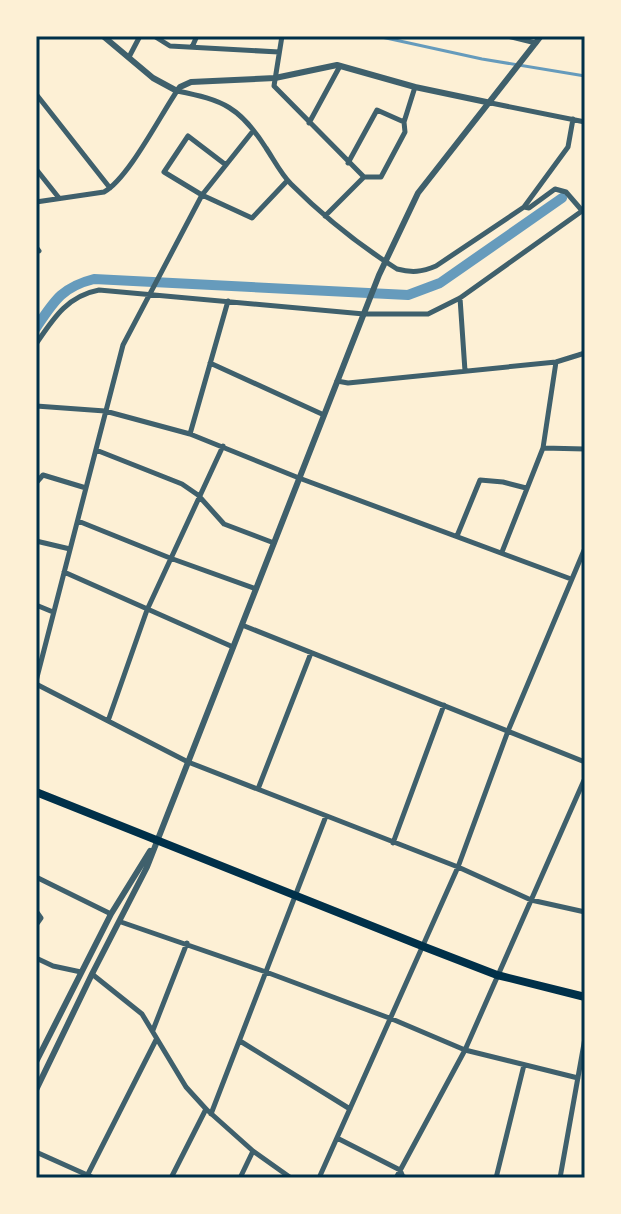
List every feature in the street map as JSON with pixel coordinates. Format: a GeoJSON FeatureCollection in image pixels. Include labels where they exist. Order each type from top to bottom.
{"type":"FeatureCollection","features":[{"type":"Feature","properties":{"kind":"main road"},"geometry":{"type":"LineString","coordinates":[[36,792],[497,975],[585,997]]}},
{"type":"Feature","properties":{"kind":"street"},"geometry":{"type":"LineString","coordinates":[[103,36],[161,84],[177,91],[215,99],[236,110],[287,181],[325,216],[385,261],[409,272],[424,272],[436,266],[524,207],[568,147],[573,119]]}},
{"type":"Feature","properties":{"kind":"street"},"geometry":{"type":"LineString","coordinates":[[129,57],[140,36]]}},
{"type":"Feature","properties":{"kind":"street"},"geometry":{"type":"LineString","coordinates":[[154,36],[170,46],[279,52]]}},
{"type":"Feature","properties":{"kind":"street"},"geometry":{"type":"LineString","coordinates":[[192,47],[197,36]]}},
{"type":"Feature","properties":{"kind":"street"},"geometry":{"type":"LineString","coordinates":[[282,36],[274,86],[364,177],[381,177],[405,132],[404,122],[415,87]]}},
{"type":"Feature","properties":{"kind":"street"},"geometry":{"type":"LineString","coordinates":[[507,36],[536,43]]}},
{"type":"Feature","properties":{"kind":"street"},"geometry":{"type":"LineString","coordinates":[[36,1090],[147,867],[385,261],[418,193],[541,36]]}},
{"type":"Feature","properties":{"kind":"street"},"geometry":{"type":"LineString","coordinates":[[309,123],[340,66]]}},
{"type":"Feature","properties":{"kind":"street"},"geometry":{"type":"LineString","coordinates":[[36,202],[104,192],[110,188],[133,160],[180,87],[191,82],[275,78],[317,67],[340,66],[415,87],[585,122]]}},
{"type":"Feature","properties":{"kind":"street"},"geometry":{"type":"LineString","coordinates":[[36,94],[110,188]]}},
{"type":"Feature","properties":{"kind":"street"},"geometry":{"type":"LineString","coordinates":[[348,163],[377,110],[404,122]]}},
{"type":"Feature","properties":{"kind":"street"},"geometry":{"type":"LineString","coordinates":[[253,131],[202,195],[123,345],[36,683],[188,762],[458,867],[531,900],[585,912]]}},
{"type":"Feature","properties":{"kind":"street"},"geometry":{"type":"LineString","coordinates":[[226,165],[188,136],[164,172],[202,195],[252,218],[287,181]]}},
{"type":"Feature","properties":{"kind":"street"},"geometry":{"type":"LineString","coordinates":[[36,169],[59,199]]}},
{"type":"Feature","properties":{"kind":"street"},"geometry":{"type":"LineString","coordinates":[[325,216],[364,177]]}},
{"type":"Feature","properties":{"kind":"street"},"geometry":{"type":"LineString","coordinates":[[36,344],[62,308],[82,294],[99,290],[151,291],[228,301],[428,314],[460,298],[584,213],[566,192],[555,189],[529,208],[524,207]]}},
{"type":"Feature","properties":{"kind":"street"},"geometry":{"type":"LineString","coordinates":[[460,298],[465,371]]}},
{"type":"Feature","properties":{"kind":"street"},"geometry":{"type":"LineString","coordinates":[[190,434],[228,301]]}},
{"type":"Feature","properties":{"kind":"street"},"geometry":{"type":"LineString","coordinates":[[337,381],[348,383],[556,362],[585,353]]}},
{"type":"Feature","properties":{"kind":"street"},"geometry":{"type":"LineString","coordinates":[[502,552],[543,448],[556,362]]}},
{"type":"Feature","properties":{"kind":"street"},"geometry":{"type":"LineString","coordinates":[[210,363],[324,415]]}},
{"type":"Feature","properties":{"kind":"street"},"geometry":{"type":"LineString","coordinates":[[36,406],[105,411],[190,434],[571,579]]}},
{"type":"Feature","properties":{"kind":"street"},"geometry":{"type":"LineString","coordinates":[[108,721],[147,610],[223,446]]}},
{"type":"Feature","properties":{"kind":"street"},"geometry":{"type":"LineString","coordinates":[[543,448],[585,449]]}},
{"type":"Feature","properties":{"kind":"street"},"geometry":{"type":"LineString","coordinates":[[96,450],[182,484],[198,495],[224,524],[274,543]]}},
{"type":"Feature","properties":{"kind":"street"},"geometry":{"type":"LineString","coordinates":[[36,483],[43,475],[86,488]]}},
{"type":"Feature","properties":{"kind":"street"},"geometry":{"type":"LineString","coordinates":[[457,536],[480,480],[526,488]]}},
{"type":"Feature","properties":{"kind":"street"},"geometry":{"type":"LineString","coordinates":[[78,521],[256,589]]}},
{"type":"Feature","properties":{"kind":"street"},"geometry":{"type":"LineString","coordinates":[[36,541],[70,549]]}},
{"type":"Feature","properties":{"kind":"street"},"geometry":{"type":"LineString","coordinates":[[319,1178],[458,867],[508,731],[584,551]]}},
{"type":"Feature","properties":{"kind":"street"},"geometry":{"type":"LineString","coordinates":[[64,572],[233,647]]}},
{"type":"Feature","properties":{"kind":"street"},"geometry":{"type":"LineString","coordinates":[[36,605],[53,612]]}},
{"type":"Feature","properties":{"kind":"street"},"geometry":{"type":"LineString","coordinates":[[242,625],[585,762]]}},
{"type":"Feature","properties":{"kind":"street"},"geometry":{"type":"LineString","coordinates":[[258,789],[311,653]]}},
{"type":"Feature","properties":{"kind":"street"},"geometry":{"type":"LineString","coordinates":[[393,843],[444,705]]}},
{"type":"Feature","properties":{"kind":"street"},"geometry":{"type":"LineString","coordinates":[[396,1178],[465,1050],[585,778]]}},
{"type":"Feature","properties":{"kind":"street"},"geometry":{"type":"LineString","coordinates":[[171,1178],[209,1111],[240,1041],[326,816]]}},
{"type":"Feature","properties":{"kind":"street"},"geometry":{"type":"LineString","coordinates":[[36,1062],[111,914],[157,839]]}},
{"type":"Feature","properties":{"kind":"street"},"geometry":{"type":"LineString","coordinates":[[36,877],[111,914]]}},
{"type":"Feature","properties":{"kind":"street"},"geometry":{"type":"LineString","coordinates":[[36,911],[41,918],[36,925]]}},
{"type":"Feature","properties":{"kind":"street"},"geometry":{"type":"LineString","coordinates":[[121,922],[266,972],[465,1050],[578,1078]]}},
{"type":"Feature","properties":{"kind":"street"},"geometry":{"type":"LineString","coordinates":[[152,1031],[187,943]]}},
{"type":"Feature","properties":{"kind":"street"},"geometry":{"type":"LineString","coordinates":[[36,958],[53,966],[81,972]]}},
{"type":"Feature","properties":{"kind":"street"},"geometry":{"type":"LineString","coordinates":[[92,974],[142,1014],[186,1087],[209,1111],[253,1151],[291,1178]]}},
{"type":"Feature","properties":{"kind":"street"},"geometry":{"type":"LineString","coordinates":[[560,1178],[585,1038]]}},
{"type":"Feature","properties":{"kind":"street"},"geometry":{"type":"LineString","coordinates":[[36,1152],[89,1177],[156,1039]]}},
{"type":"Feature","properties":{"kind":"street"},"geometry":{"type":"LineString","coordinates":[[240,1041],[350,1109]]}},
{"type":"Feature","properties":{"kind":"street"},"geometry":{"type":"LineString","coordinates":[[496,1178],[524,1065]]}},
{"type":"Feature","properties":{"kind":"street"},"geometry":{"type":"LineString","coordinates":[[337,1138],[400,1170],[403,1177],[409,1178]]}},
{"type":"Feature","properties":{"kind":"street"},"geometry":{"type":"LineString","coordinates":[[240,1178],[253,1151]]}},
{"type":"Feature","properties":{"kind":"waterway"},"geometry":{"type":"LineString","coordinates":[[377,36],[482,59],[585,76]]}},
{"type":"Feature","properties":{"kind":"waterway"},"geometry":{"type":"LineString","coordinates":[[36,328],[60,296],[74,286],[94,279],[408,295],[440,283],[562,198]]}}]}
